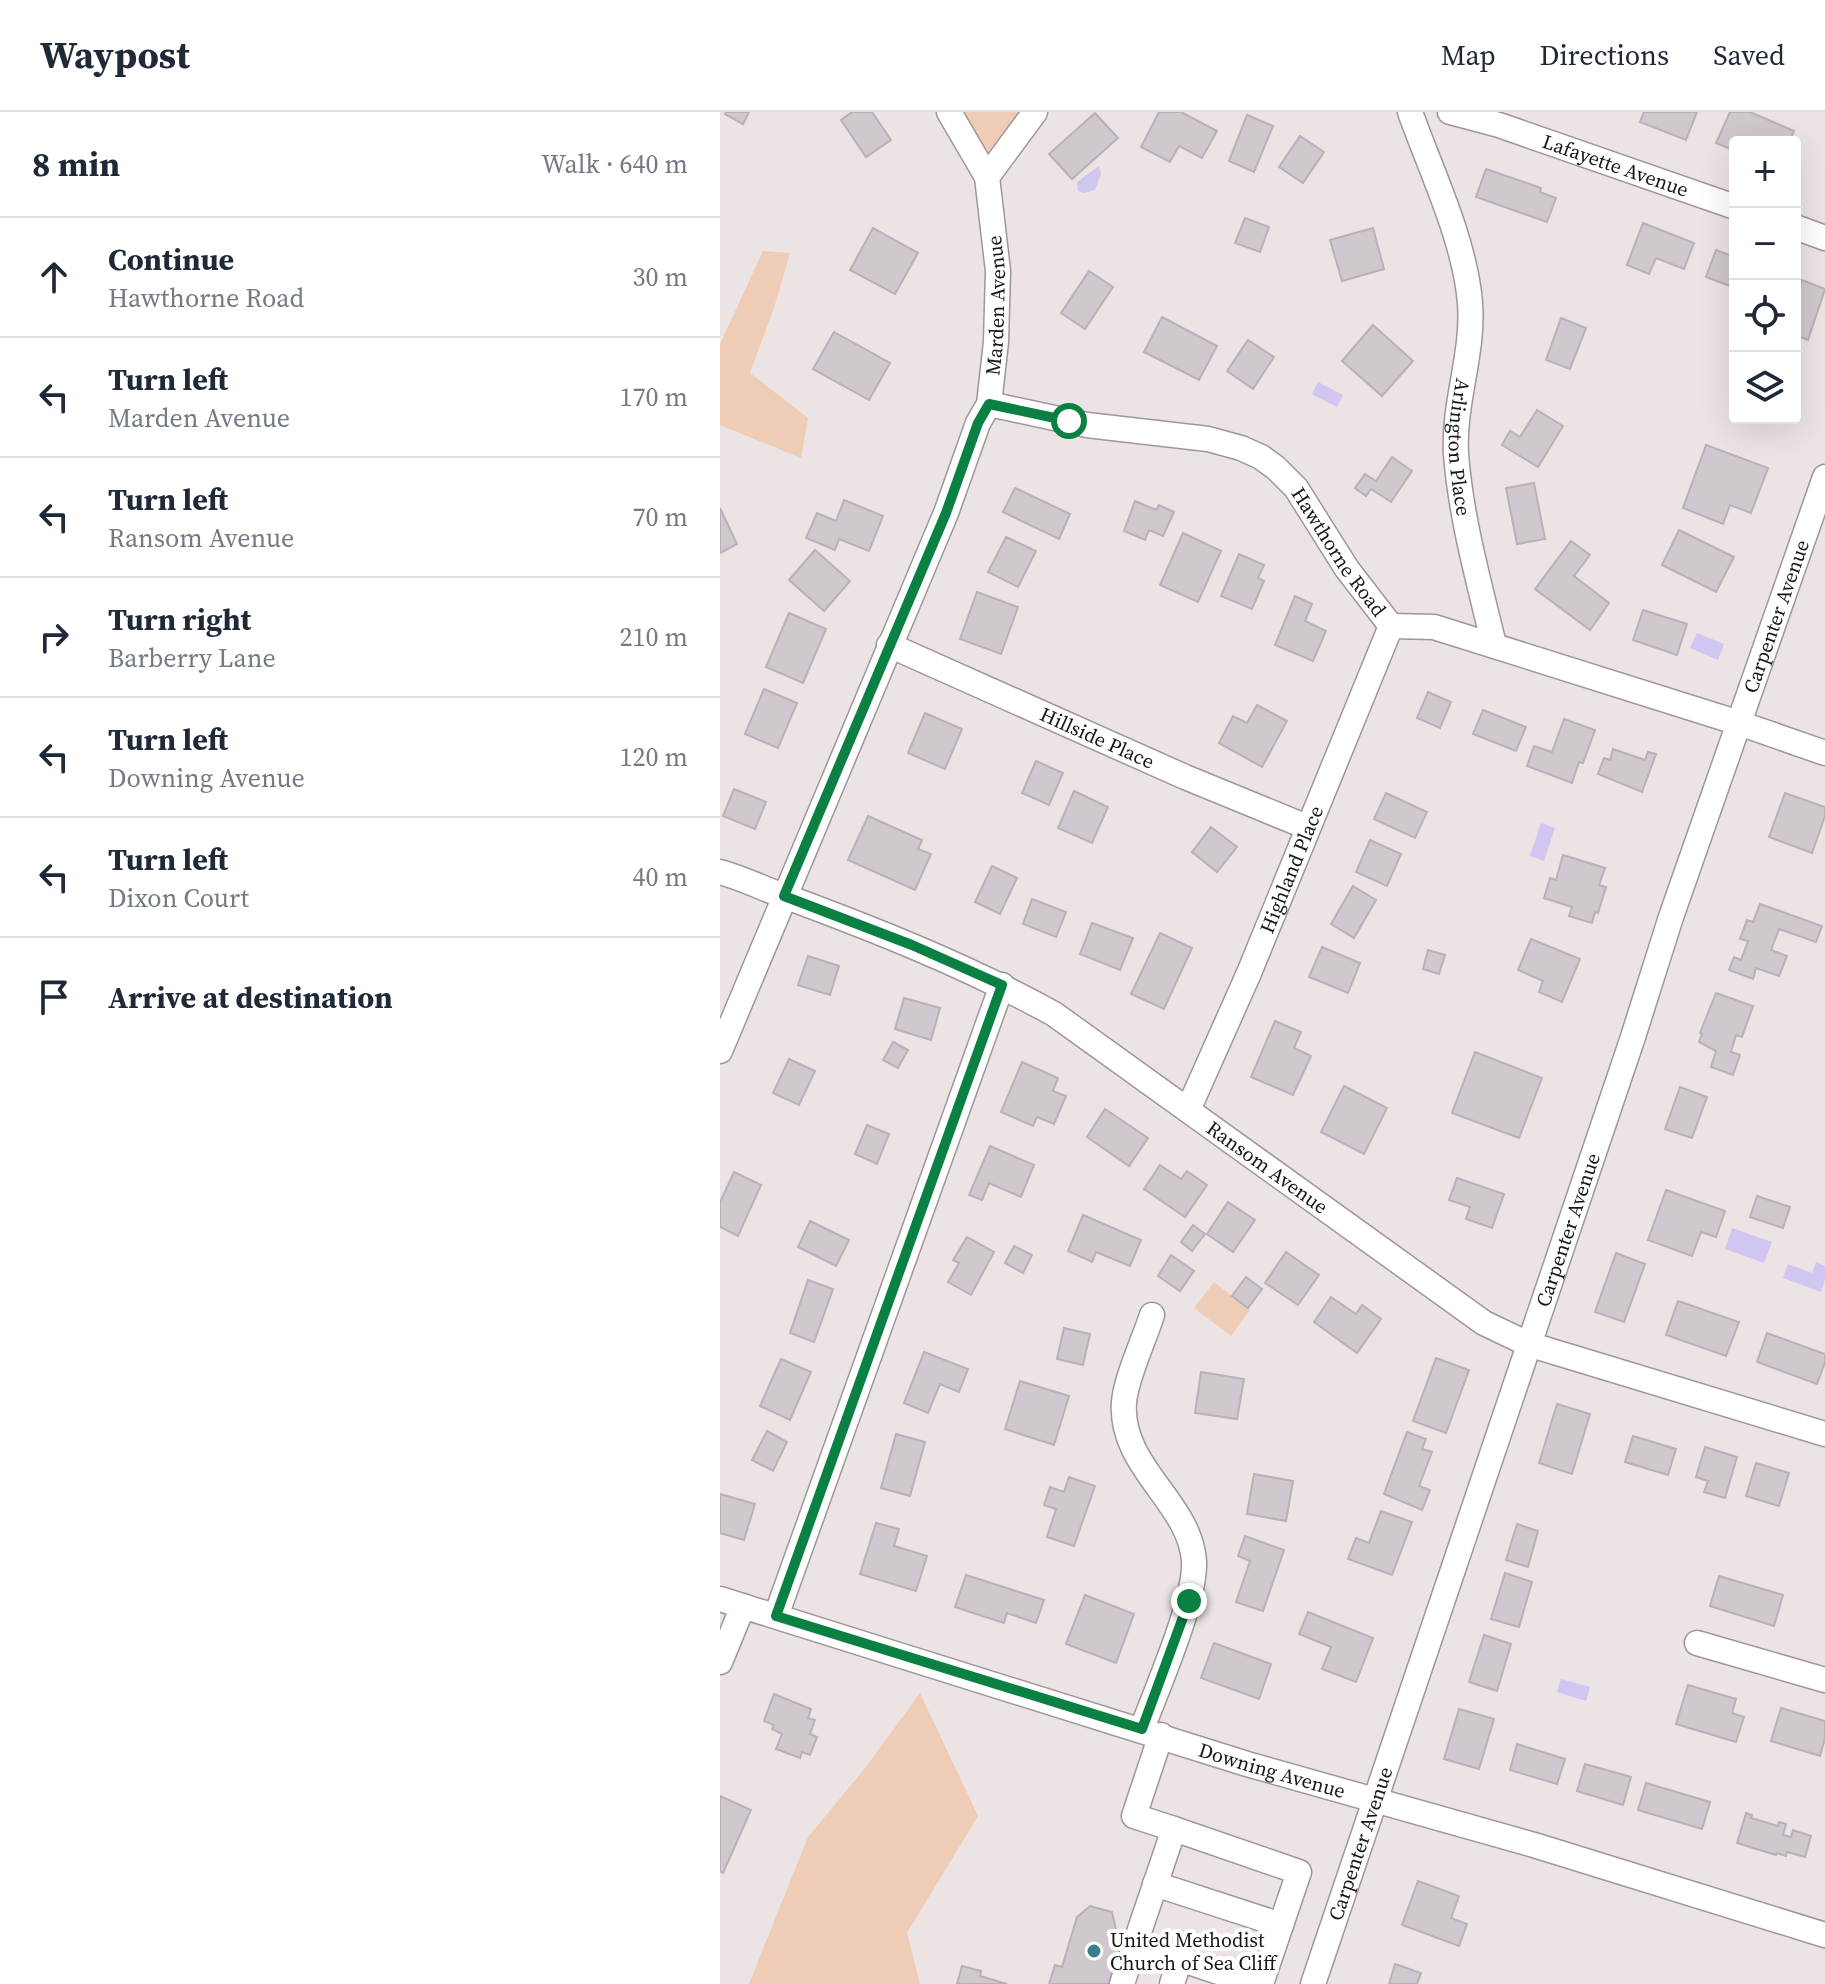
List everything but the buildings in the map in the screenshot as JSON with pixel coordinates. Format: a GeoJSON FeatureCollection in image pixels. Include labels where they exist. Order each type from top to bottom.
{"type":"FeatureCollection","features":[{"type":"Feature","properties":{"kind":"street","name":"Marden Avenue"},"geometry":{"type":"LineString","coordinates":[[720,1051],[946,513],[978,423],[989,404],[996,342],[998,271],[987,177],[949,112]]}},
{"type":"Feature","properties":{"kind":"street"},"geometry":{"type":"LineString","coordinates":[[987,177],[1035,112]]}},
{"type":"Feature","properties":{"kind":"street","name":"Arlington Place"},"geometry":{"type":"LineString","coordinates":[[1410,112],[1456,240],[1467,283],[1469,349],[1456,452],[1468,535],[1494,645]]}},
{"type":"Feature","properties":{"kind":"street","name":"Lafayette Avenue"},"geometry":{"type":"LineString","coordinates":[[1450,112],[1499,125],[1729,205]]}},
{"type":"Feature","properties":{"kind":"street"},"geometry":{"type":"LineString","coordinates":[[1499,125],[1527,112]]}},
{"type":"Feature","properties":{"kind":"street"},"geometry":{"type":"LineString","coordinates":[[1801,229],[1825,238]]}},
{"type":"Feature","properties":{"kind":"street","name":"Hawthorne Road"},"geometry":{"type":"LineString","coordinates":[[989,404],[1087,425],[1208,439],[1241,448],[1261,457],[1296,488],[1347,569],[1391,626],[1434,627],[1825,753]]}},
{"type":"Feature","properties":{"kind":"street","name":"Carpenter Avenue"},"geometry":{"type":"LineString","coordinates":[[1313,1984],[1671,917],[1825,477]]}},
{"type":"Feature","properties":{"kind":"street","name":"Highland Place"},"geometry":{"type":"LineString","coordinates":[[1188,1110],[1249,973],[1391,626]]}},
{"type":"Feature","properties":{"kind":"street","name":"Hillside Place"},"geometry":{"type":"LineString","coordinates":[[889,645],[1185,777],[1307,827]]}},
{"type":"Feature","properties":{"kind":"street","name":"Ransom Avenue"},"geometry":{"type":"LineString","coordinates":[[720,872],[847,919],[1002,985],[1054,1014],[1484,1323],[1528,1344],[1825,1434]]}},
{"type":"Feature","properties":{"kind":"street"},"geometry":{"type":"LineString","coordinates":[[776,1616],[1002,985]]}},
{"type":"Feature","properties":{"kind":"street"},"geometry":{"type":"LineString","coordinates":[[1152,1315],[1124,1398],[1128,1435],[1146,1474],[1180,1517],[1194,1560],[1189,1601],[1151,1732],[1134,1816],[1299,1872],[1261,1984]]}},
{"type":"Feature","properties":{"kind":"street"},"geometry":{"type":"LineString","coordinates":[[720,1662],[732,1602]]}},
{"type":"Feature","properties":{"kind":"street","name":"Downing Avenue"},"geometry":{"type":"LineString","coordinates":[[732,1602],[1247,1764],[1534,1845],[1825,1935]]}},
{"type":"Feature","properties":{"kind":"street"},"geometry":{"type":"LineString","coordinates":[[1697,1643],[1825,1680]]}},
{"type":"Feature","properties":{"kind":"street"},"geometry":{"type":"LineString","coordinates":[[1122,1984],[1174,1829]]}},
{"type":"Feature","properties":{"kind":"street"},"geometry":{"type":"LineString","coordinates":[[1155,1884],[1281,1925]]}},
{"type":"Feature","properties":{"kind":"street"},"geometry":{"type":"LineString","coordinates":[[1135,1944],[1254,1984]]}},
{"type":"Feature","properties":{"kind":"street"},"geometry":{"type":"LineString","coordinates":[[1172,1984],[1180,1959]]}},
{"type":"Feature","properties":{"kind":"shaded area"},"geometry":{"type":"Polygon","coordinates":[[[950,112],[1035,112],[987,177],[950,112]]]}},
{"type":"Feature","properties":{"kind":"shaded area"},"geometry":{"type":"Polygon","coordinates":[[[1099,166],[1101,174],[1095,190],[1078,191],[1077,182],[1099,166]]]}},
{"type":"Feature","properties":{"kind":"shaded area"},"geometry":{"type":"Polygon","coordinates":[[[763,251],[790,253],[750,373],[808,418],[801,458],[720,425],[720,344],[763,251]]]}},
{"type":"Feature","properties":{"kind":"shaded area"},"geometry":{"type":"Polygon","coordinates":[[[1318,382],[1343,395],[1337,407],[1312,394],[1318,382]]]}},
{"type":"Feature","properties":{"kind":"shaded area"},"geometry":{"type":"Polygon","coordinates":[[[1697,633],[1724,644],[1718,660],[1690,648],[1697,633]]]}},
{"type":"Feature","properties":{"kind":"shaded area"},"geometry":{"type":"Polygon","coordinates":[[[1541,823],[1555,828],[1544,861],[1530,856],[1541,823]]]}},
{"type":"Feature","properties":{"kind":"shaded area"},"geometry":{"type":"Polygon","coordinates":[[[1732,1228],[1772,1242],[1764,1263],[1725,1249],[1732,1228]]]}},
{"type":"Feature","properties":{"kind":"shaded area"},"geometry":{"type":"Polygon","coordinates":[[[1816,1262],[1825,1266],[1821,1292],[1783,1278],[1788,1264],[1812,1273],[1816,1262]]]}},
{"type":"Feature","properties":{"kind":"shaded area"},"geometry":{"type":"Polygon","coordinates":[[[1214,1282],[1250,1310],[1231,1336],[1194,1308],[1214,1282]]]}},
{"type":"Feature","properties":{"kind":"shaded area"},"geometry":{"type":"Polygon","coordinates":[[[1561,1679],[1590,1687],[1586,1701],[1557,1692],[1561,1679]]]}},
{"type":"Feature","properties":{"kind":"shaded area"},"geometry":{"type":"Polygon","coordinates":[[[920,1693],[978,1816],[907,1933],[920,1984],[749,1984],[808,1837],[866,1767],[920,1693]]]}},
{"type":"Feature","properties":{"kind":"place","name":"United Methodist Church of Sea Cliff"},"geometry":{"type":"Point","coordinates":[1094,1951]}},
{"type":"Feature","properties":{"kind":"route"},"geometry":{"type":"LineString","coordinates":[[1069,421],[989,404],[978,423],[946,513],[784,896],[912,945],[1002,985],[776,1616],[1142,1729],[1189,1601]]}}]}
